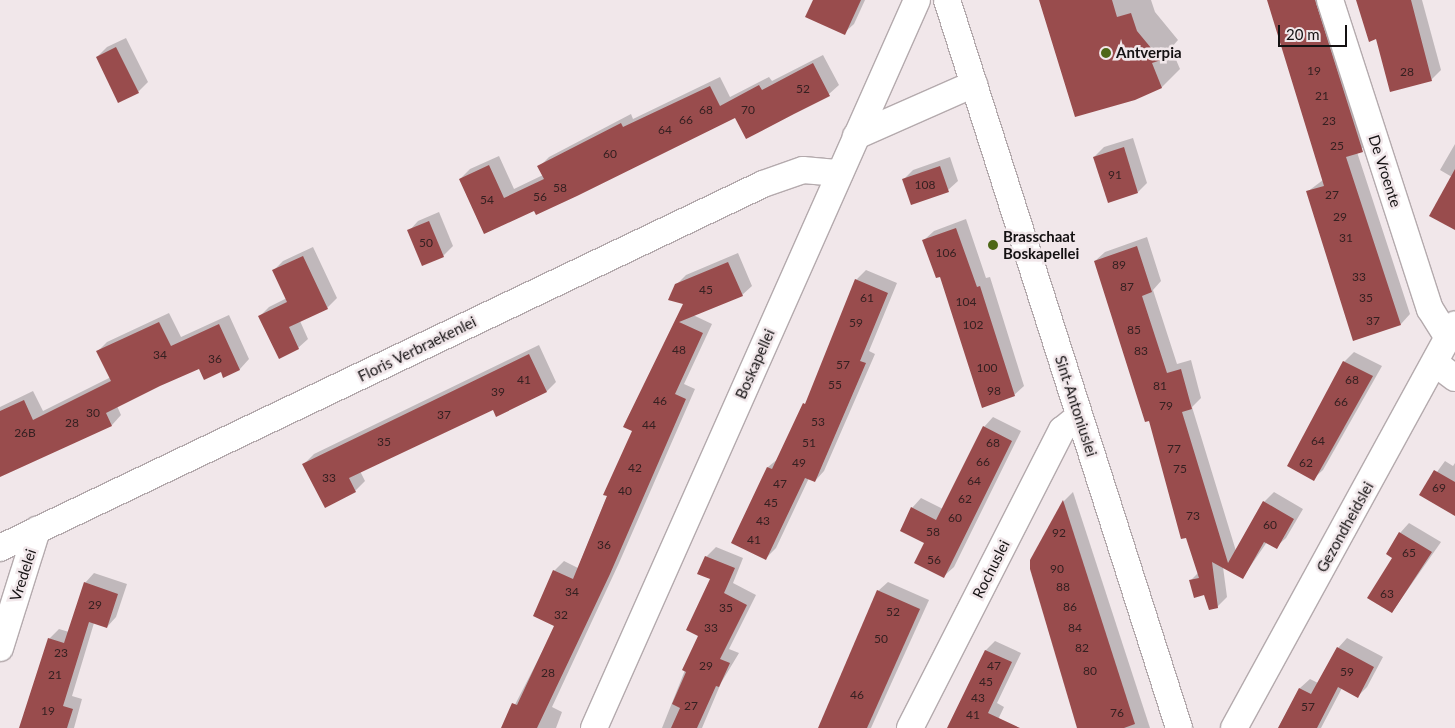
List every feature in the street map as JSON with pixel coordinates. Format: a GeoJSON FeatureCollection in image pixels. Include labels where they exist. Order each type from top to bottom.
{"type":"FeatureCollection","features":[{"type":"Feature","properties":{"kind":"street","name":"Boskapellei"},"geometry":{"type":"LineString","coordinates":[[594,728],[917,0]]}},
{"type":"Feature","properties":{"kind":"street","name":"Sint-Antoniuslei"},"geometry":{"type":"LineString","coordinates":[[947,0],[1179,728]]}},
{"type":"Feature","properties":{"kind":"street","name":"De Vroente"},"geometry":{"type":"LineString","coordinates":[[1330,0],[1430,309],[1451,332]]}},
{"type":"Feature","properties":{"kind":"street"},"geometry":{"type":"LineString","coordinates":[[856,136],[974,84]]}},
{"type":"Feature","properties":{"kind":"street","name":"Floris Verbraekenlei"},"geometry":{"type":"LineString","coordinates":[[0,548],[763,184],[803,170],[840,174]]}},
{"type":"Feature","properties":{"kind":"street","name":"Gezondheidslei"},"geometry":{"type":"LineString","coordinates":[[1234,728],[1445,370],[1451,332]]}},
{"type":"Feature","properties":{"kind":"street","name":"Rochuslei"},"geometry":{"type":"LineString","coordinates":[[910,728],[1062,430],[1079,416]]}},
{"type":"Feature","properties":{"kind":"street","name":"Vredelei"},"geometry":{"type":"LineString","coordinates":[[0,648],[37,530]]}},
{"type":"Feature","properties":{"kind":"building"},"geometry":{"type":"Polygon","coordinates":[[[813,0],[861,0],[845,35],[805,17],[813,0]]]}},
{"type":"Feature","properties":{"kind":"building","name":"Antverpia"},"geometry":{"type":"Polygon","coordinates":[[[1039,0],[1112,0],[1117,17],[1131,13],[1137,31],[1161,60],[1152,63],[1162,88],[1135,100],[1075,117],[1039,0]]]}},
{"type":"Feature","properties":{"kind":"building"},"geometry":{"type":"Polygon","coordinates":[[[1267,0],[1315,0],[1363,152],[1346,157],[1401,325],[1353,341],[1306,191],[1324,186],[1267,0]]]}},
{"type":"Feature","properties":{"kind":"building"},"geometry":{"type":"Polygon","coordinates":[[[1356,0],[1411,0],[1432,81],[1390,92],[1376,39],[1369,42],[1356,0]]]}},
{"type":"Feature","properties":{"kind":"building"},"geometry":{"type":"Polygon","coordinates":[[[116,47],[139,93],[118,103],[96,57],[116,47]]]}},
{"type":"Feature","properties":{"kind":"building"},"geometry":{"type":"Polygon","coordinates":[[[813,63],[830,96],[746,139],[735,118],[536,215],[534,211],[484,234],[459,179],[489,165],[504,198],[544,179],[537,166],[621,123],[623,127],[710,86],[720,106],[759,85],[762,90],[813,63]]]}},
{"type":"Feature","properties":{"kind":"building"},"geometry":{"type":"Polygon","coordinates":[[[1124,147],[1138,193],[1108,203],[1093,157],[1124,147]]]}},
{"type":"Feature","properties":{"kind":"building"},"geometry":{"type":"Polygon","coordinates":[[[940,166],[949,192],[911,205],[902,179],[940,166]]]}},
{"type":"Feature","properties":{"kind":"building"},"geometry":{"type":"Polygon","coordinates":[[[1455,169],[1455,230],[1429,216],[1455,169]]]}},
{"type":"Feature","properties":{"kind":"building"},"geometry":{"type":"Polygon","coordinates":[[[429,221],[444,257],[422,266],[407,230],[429,221]]]}},
{"type":"Feature","properties":{"kind":"building"},"geometry":{"type":"Polygon","coordinates":[[[956,228],[977,287],[980,286],[1015,396],[982,408],[940,277],[936,278],[922,240],[956,228]]]}},
{"type":"Feature","properties":{"kind":"building"},"geometry":{"type":"Polygon","coordinates":[[[1137,246],[1152,292],[1142,296],[1167,373],[1181,369],[1192,409],[1182,412],[1228,563],[1263,501],[1294,519],[1277,549],[1264,542],[1243,579],[1212,562],[1218,608],[1209,610],[1204,595],[1194,598],[1189,580],[1199,578],[1186,538],[1181,539],[1149,421],[1145,422],[1094,261],[1137,246]]]}},
{"type":"Feature","properties":{"kind":"building"},"geometry":{"type":"Polygon","coordinates":[[[303,256],[328,309],[289,327],[299,349],[279,359],[258,316],[287,302],[272,270],[303,256]]]}},
{"type":"Feature","properties":{"kind":"building"},"geometry":{"type":"Polygon","coordinates":[[[728,262],[743,296],[679,322],[703,333],[675,394],[686,399],[610,574],[537,728],[501,728],[512,703],[517,705],[554,626],[533,616],[553,570],[573,579],[607,496],[603,495],[632,431],[623,427],[683,304],[668,300],[675,284],[728,262]]]}},
{"type":"Feature","properties":{"kind":"building"},"geometry":{"type":"Polygon","coordinates":[[[855,279],[888,293],[860,361],[866,363],[815,482],[805,478],[766,560],[731,543],[767,467],[772,469],[803,403],[805,404],[855,279]]]}},
{"type":"Feature","properties":{"kind":"building"},"geometry":{"type":"Polygon","coordinates":[[[159,322],[171,346],[219,324],[240,370],[223,378],[221,372],[204,380],[199,369],[160,386],[106,413],[112,426],[0,477],[0,411],[24,400],[33,420],[111,381],[96,351],[159,322]]]}},
{"type":"Feature","properties":{"kind":"building"},"geometry":{"type":"Polygon","coordinates":[[[529,354],[547,392],[496,417],[493,410],[349,478],[356,492],[325,508],[302,464],[529,354]]]}},
{"type":"Feature","properties":{"kind":"building"},"geometry":{"type":"Polygon","coordinates":[[[1343,361],[1373,376],[1314,481],[1287,466],[1343,361]]]}},
{"type":"Feature","properties":{"kind":"building"},"geometry":{"type":"Polygon","coordinates":[[[983,426],[1012,441],[944,578],[914,563],[924,543],[900,531],[911,507],[936,520],[983,426]]]}},
{"type":"Feature","properties":{"kind":"building"},"geometry":{"type":"Polygon","coordinates":[[[1434,470],[1455,482],[1455,516],[1419,495],[1434,470]]]}},
{"type":"Feature","properties":{"kind":"building"},"geometry":{"type":"Polygon","coordinates":[[[1063,500],[1135,724],[1124,728],[1077,728],[1030,569],[1030,560],[1063,500]]]}},
{"type":"Feature","properties":{"kind":"building"},"geometry":{"type":"Polygon","coordinates":[[[1399,532],[1432,552],[1392,613],[1367,598],[1392,558],[1386,554],[1399,532]]]}},
{"type":"Feature","properties":{"kind":"building"},"geometry":{"type":"Polygon","coordinates":[[[705,556],[735,568],[724,593],[747,605],[720,659],[730,663],[719,687],[716,686],[697,728],[671,728],[680,708],[672,704],[686,672],[682,670],[698,636],[686,630],[710,579],[697,574],[705,556]]]}},
{"type":"Feature","properties":{"kind":"building"},"geometry":{"type":"Polygon","coordinates":[[[84,582],[118,594],[107,628],[89,622],[63,706],[73,709],[67,728],[19,728],[48,638],[64,643],[84,582]]]}},
{"type":"Feature","properties":{"kind":"building"},"geometry":{"type":"Polygon","coordinates":[[[877,590],[920,609],[867,728],[818,728],[877,590]]]}},
{"type":"Feature","properties":{"kind":"building"},"geometry":{"type":"Polygon","coordinates":[[[1337,647],[1374,667],[1358,698],[1338,687],[1317,728],[1278,728],[1299,688],[1311,694],[1337,647]]]}},
{"type":"Feature","properties":{"kind":"building"},"geometry":{"type":"Polygon","coordinates":[[[985,650],[1012,662],[988,713],[1020,728],[947,728],[985,650]]]}},
{"type":"Feature","properties":{"kind":"place","name":"Antverpia"},"geometry":{"type":"Point","coordinates":[1106,53]}},
{"type":"Feature","properties":{"kind":"place","name":"Brasschaat Boskapellei"},"geometry":{"type":"Point","coordinates":[993,245]}}]}
